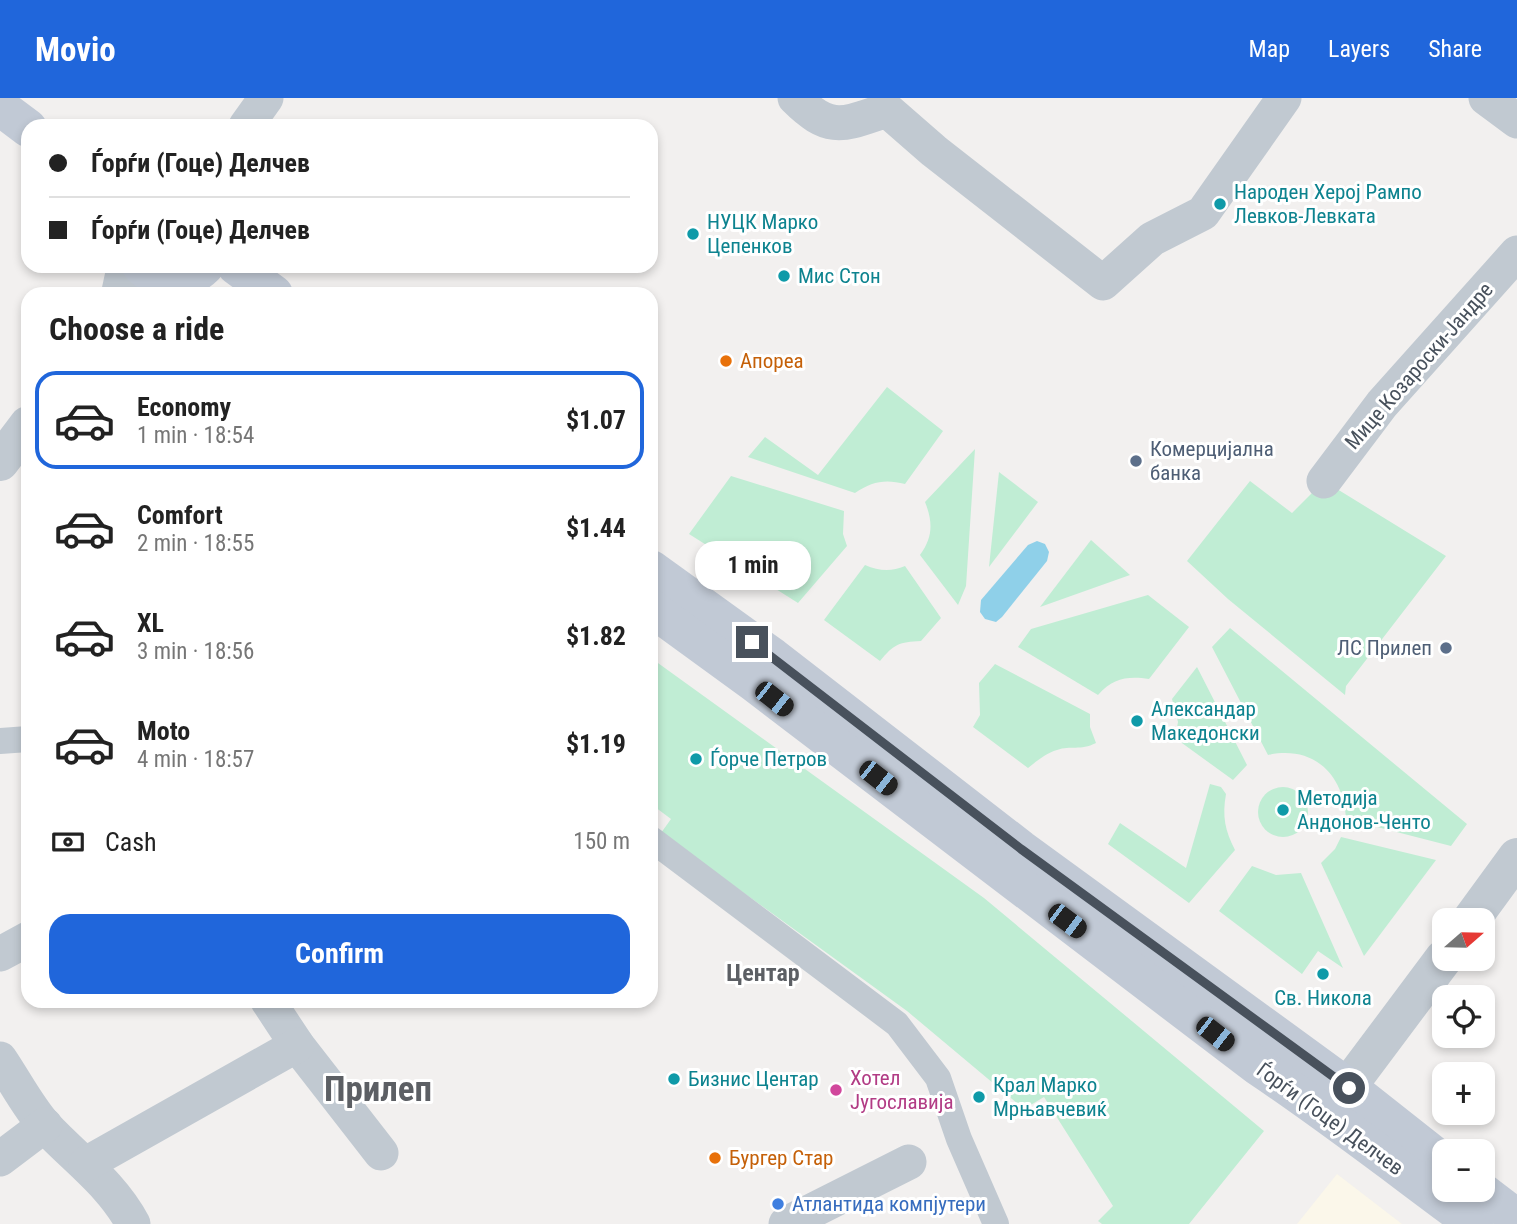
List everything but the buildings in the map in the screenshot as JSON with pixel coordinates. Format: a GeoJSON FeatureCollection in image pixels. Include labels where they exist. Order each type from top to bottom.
{"type":"FeatureCollection","features":[{"type":"Feature","properties":{"kind":"main road"},"geometry":{"type":"LineString","coordinates":[[0,107],[21,123]]}},
{"type":"Feature","properties":{"kind":"main road"},"geometry":{"type":"LineString","coordinates":[[184,273],[219,287]]}},
{"type":"Feature","properties":{"kind":"main road"},"geometry":{"type":"LineString","coordinates":[[184,273],[244,287]]}},
{"type":"Feature","properties":{"kind":"main road","name":"Ѓорѓи (Гоце) Делчев"},"geometry":{"type":"LineString","coordinates":[[658,574],[773,657],[1339,1101],[1363,1143],[1474,1224]]}},
{"type":"Feature","properties":{"kind":"main road","name":"Ѓорѓи (Гоце) Делчев"},"geometry":{"type":"LineString","coordinates":[[658,613],[1258,1066],[1339,1101],[1432,1156]]}},
{"type":"Feature","properties":{"kind":"main road"},"geometry":{"type":"LineString","coordinates":[[1495,1201],[1517,1218]]}},
{"type":"Feature","properties":{"kind":"street"},"geometry":{"type":"LineString","coordinates":[[251,119],[266,98]]}},
{"type":"Feature","properties":{"kind":"street"},"geometry":{"type":"LineString","coordinates":[[795,98],[813,116],[841,125],[887,110],[934,152],[1103,283],[1152,239],[1203,213],[1284,98]]}},
{"type":"Feature","properties":{"kind":"street"},"geometry":{"type":"LineString","coordinates":[[1486,98],[1517,121]]}},
{"type":"Feature","properties":{"kind":"street","name":"Мице Козароски-Јандре"},"geometry":{"type":"LineString","coordinates":[[1324,481],[1382,404],[1517,253]]}},
{"type":"Feature","properties":{"kind":"street"},"geometry":{"type":"LineString","coordinates":[[0,462],[21,434]]}},
{"type":"Feature","properties":{"kind":"street"},"geometry":{"type":"LineString","coordinates":[[0,741],[21,740]]}},
{"type":"Feature","properties":{"kind":"street"},"geometry":{"type":"LineString","coordinates":[[658,844],[897,1024],[938,1078],[959,1139],[996,1224]]}},
{"type":"Feature","properties":{"kind":"street"},"geometry":{"type":"LineString","coordinates":[[1480,908],[1517,857]]}},
{"type":"Feature","properties":{"kind":"street"},"geometry":{"type":"LineString","coordinates":[[0,954],[21,943]]}},
{"type":"Feature","properties":{"kind":"street"},"geometry":{"type":"LineString","coordinates":[[1339,1101],[1434,971]]}},
{"type":"Feature","properties":{"kind":"street"},"geometry":{"type":"LineString","coordinates":[[273,1008],[297,1045],[381,1153]]}},
{"type":"Feature","properties":{"kind":"street"},"geometry":{"type":"LineString","coordinates":[[86,1164],[297,1045]]}},
{"type":"Feature","properties":{"kind":"street"},"geometry":{"type":"LineString","coordinates":[[0,1059],[45,1125],[122,1203],[133,1224]]}},
{"type":"Feature","properties":{"kind":"street"},"geometry":{"type":"LineString","coordinates":[[0,1159],[45,1125]]}},
{"type":"Feature","properties":{"kind":"street"},"geometry":{"type":"LineString","coordinates":[[786,1224],[909,1162]]}},
{"type":"Feature","properties":{"kind":"shaded area"},"geometry":{"type":"Polygon","coordinates":[[[1337,1174],[1402,1224],[1297,1224],[1337,1174]]]}},
{"type":"Feature","properties":{"kind":"green space"},"geometry":{"type":"Polygon","coordinates":[[[887,387],[943,431],[905,484],[879,482],[855,493],[748,457],[765,437],[818,475],[887,387]]]}},
{"type":"Feature","properties":{"kind":"green space"},"geometry":{"type":"Polygon","coordinates":[[[975,449],[966,586],[958,605],[920,555],[930,529],[925,502],[975,449]]]}},
{"type":"Feature","properties":{"kind":"green space"},"geometry":{"type":"Polygon","coordinates":[[[999,472],[1038,502],[989,567],[999,472]]]}},
{"type":"Feature","properties":{"kind":"green space"},"geometry":{"type":"Polygon","coordinates":[[[731,476],[844,511],[843,534],[847,546],[798,603],[689,534],[731,476]]]}},
{"type":"Feature","properties":{"kind":"green space"},"geometry":{"type":"Polygon","coordinates":[[[1250,481],[1292,513],[1324,481],[1446,556],[1346,686],[1345,695],[1228,599],[1187,561],[1250,481]]]}},
{"type":"Feature","properties":{"kind":"green space"},"geometry":{"type":"Polygon","coordinates":[[[1091,540],[1130,575],[1040,607],[1091,540]]]}},
{"type":"Feature","properties":{"kind":"green space"},"geometry":{"type":"Polygon","coordinates":[[[865,565],[885,570],[905,566],[941,618],[921,641],[897,645],[880,661],[824,620],[865,565]]]}},
{"type":"Feature","properties":{"kind":"green space"},"geometry":{"type":"Polygon","coordinates":[[[1148,595],[1189,627],[1149,679],[1121,680],[1109,685],[1098,695],[1018,647],[1031,629],[1148,595]]]}},
{"type":"Feature","properties":{"kind":"green space"},"geometry":{"type":"Polygon","coordinates":[[[1230,628],[1467,824],[1451,846],[1346,819],[1339,789],[1324,767],[1299,755],[1268,755],[1212,647],[1230,628]]]}},
{"type":"Feature","properties":{"kind":"green space"},"geometry":{"type":"Polygon","coordinates":[[[658,663],[984,898],[1264,1131],[1189,1224],[1102,1224],[1098,1221],[1113,1206],[1044,1097],[1024,1109],[907,1011],[661,833],[671,819],[658,809],[658,663]]]}},
{"type":"Feature","properties":{"kind":"green space"},"geometry":{"type":"Polygon","coordinates":[[[995,664],[1090,714],[1090,727],[1096,743],[1053,751],[1028,768],[973,727],[980,715],[979,683],[995,664]]]}},
{"type":"Feature","properties":{"kind":"green space"},"geometry":{"type":"Polygon","coordinates":[[[1197,667],[1247,765],[1233,780],[1175,738],[1178,722],[1172,699],[1197,667]]]}},
{"type":"Feature","properties":{"kind":"green space"},"geometry":{"type":"Polygon","coordinates":[[[1210,784],[1221,787],[1226,794],[1225,823],[1235,850],[1189,903],[1108,844],[1120,823],[1186,868],[1210,784]]]}},
{"type":"Feature","properties":{"kind":"green space"},"geometry":{"type":"Polygon","coordinates":[[[1283,787],[1300,795],[1308,812],[1300,829],[1283,837],[1266,829],[1258,812],[1266,795],[1283,787]]]}},
{"type":"Feature","properties":{"kind":"green space"},"geometry":{"type":"Polygon","coordinates":[[[1341,837],[1436,860],[1364,956],[1321,863],[1335,849],[1341,837]]]}},
{"type":"Feature","properties":{"kind":"green space"},"geometry":{"type":"Polygon","coordinates":[[[1252,866],[1276,875],[1301,873],[1343,968],[1318,951],[1302,974],[1219,911],[1252,866]]]}},
{"type":"Feature","properties":{"kind":"water"},"geometry":{"type":"Polygon","coordinates":[[[1037,541],[1045,544],[1049,552],[1047,561],[1002,617],[996,622],[985,619],[980,612],[981,600],[1028,545],[1037,541]]]}},
{"type":"Feature","properties":{"kind":"place","name":"Народен Херој Рампо Левков-Левката"},"geometry":{"type":"Point","coordinates":[1220,204]}},
{"type":"Feature","properties":{"kind":"place","name":"НУЦК Марко Цепенков"},"geometry":{"type":"Point","coordinates":[693,234]}},
{"type":"Feature","properties":{"kind":"place","name":"Мис Стон"},"geometry":{"type":"Point","coordinates":[784,276]}},
{"type":"Feature","properties":{"kind":"place","name":"Апореа"},"geometry":{"type":"Point","coordinates":[726,361]}},
{"type":"Feature","properties":{"kind":"place","name":"Комерцијална банка"},"geometry":{"type":"Point","coordinates":[1136,461]}},
{"type":"Feature","properties":{"kind":"place","name":"ЛС Прилеп"},"geometry":{"type":"Point","coordinates":[1446,648]}},
{"type":"Feature","properties":{"kind":"place","name":"Александар Македонски"},"geometry":{"type":"Point","coordinates":[1137,721]}},
{"type":"Feature","properties":{"kind":"place","name":"Ѓорче Петров"},"geometry":{"type":"Point","coordinates":[696,759]}},
{"type":"Feature","properties":{"kind":"place","name":"Методија Андонов-Ченто"},"geometry":{"type":"Point","coordinates":[1283,810]}},
{"type":"Feature","properties":{"kind":"place","name":"Св. Никола"},"geometry":{"type":"Point","coordinates":[1323,974]}},
{"type":"Feature","properties":{"kind":"place","name":"Бизнис Центар"},"geometry":{"type":"Point","coordinates":[674,1079]}},
{"type":"Feature","properties":{"kind":"place","name":"Хотел Југославија"},"geometry":{"type":"Point","coordinates":[836,1090]}},
{"type":"Feature","properties":{"kind":"place","name":"Крал Марко Мрњавчевиќ"},"geometry":{"type":"Point","coordinates":[979,1097]}},
{"type":"Feature","properties":{"kind":"place","name":"Бургер Стар"},"geometry":{"type":"Point","coordinates":[715,1158]}},
{"type":"Feature","properties":{"kind":"place","name":"Атлантида компјутери"},"geometry":{"type":"Point","coordinates":[778,1204]}},
{"type":"Feature","properties":{"kind":"district","name":"Центар"},"geometry":{"type":"Point","coordinates":[763,973]}},
{"type":"Feature","properties":{"kind":"district","name":"Прилеп"},"geometry":{"type":"Point","coordinates":[378,1089]}},
{"type":"Feature","properties":{"kind":"route"},"geometry":{"type":"LineString","coordinates":[[752,642],[1021,849],[1349,1088]]}}]}
